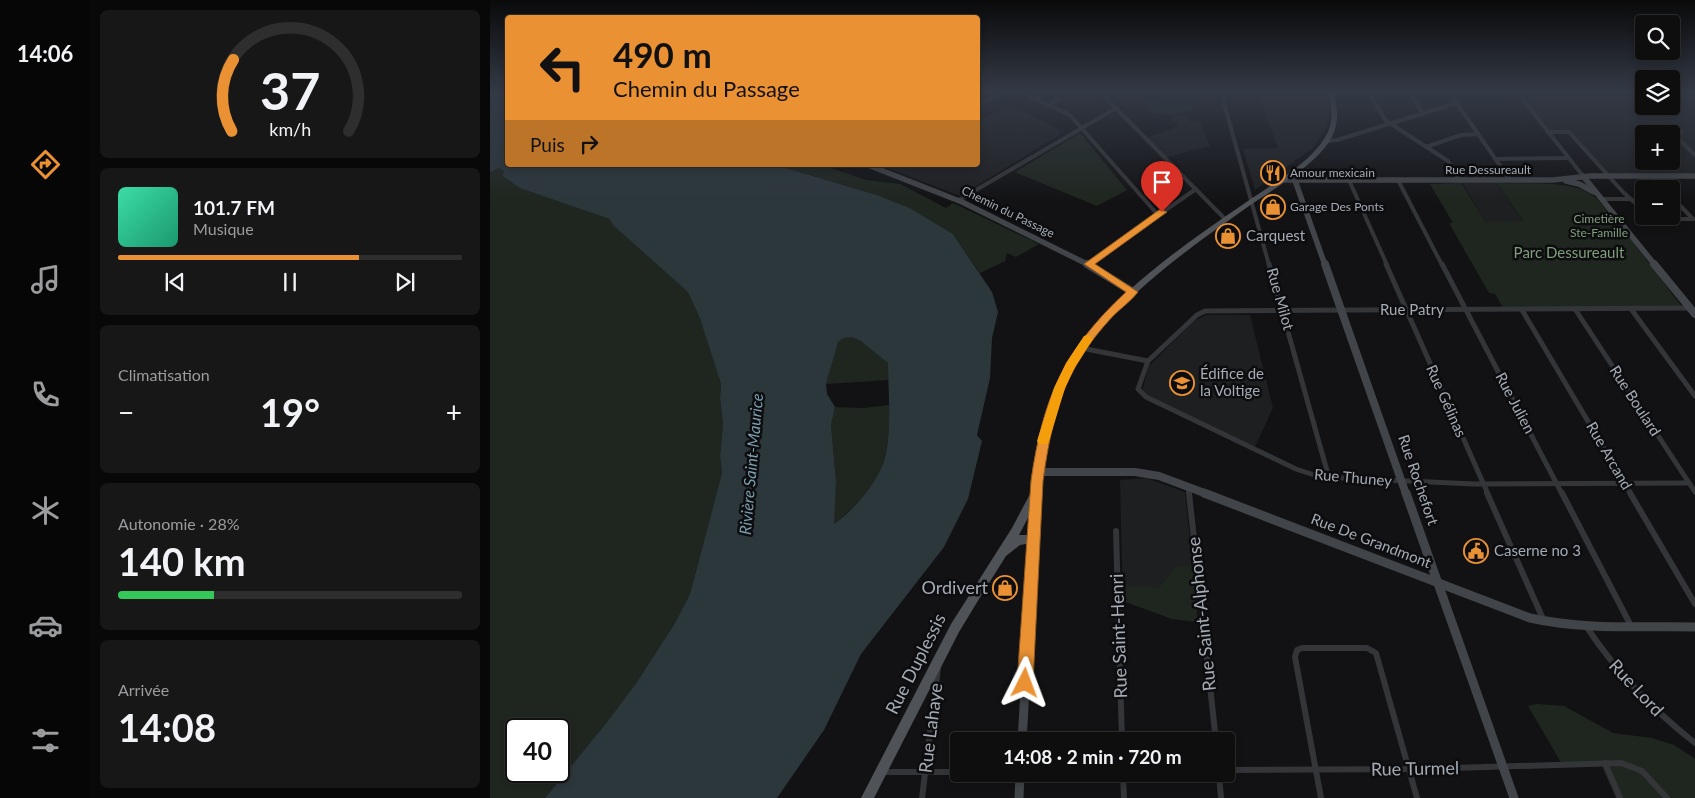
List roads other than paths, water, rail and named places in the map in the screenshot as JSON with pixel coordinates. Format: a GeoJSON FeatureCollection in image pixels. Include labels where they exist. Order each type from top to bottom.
{"type":"FeatureCollection","features":[{"type":"Feature","properties":{"kind":"main road"},"geometry":{"type":"LineString","coordinates":[[1034,539],[1038,472],[1052,408],[1062,382],[1081,348],[1109,314],[1133,292],[1313,155],[1327,140],[1332,129]]}},
{"type":"Feature","properties":{"kind":"main road","name":"Rue Duplessis"},"geometry":{"type":"LineString","coordinates":[[868,798],[938,658],[969,602],[1004,552],[1024,518],[1036,491]]}},
{"type":"Feature","properties":{"kind":"main road","name":"Rue Duplessis"},"geometry":{"type":"LineString","coordinates":[[1004,552],[1016,541],[1034,539]]}},
{"type":"Feature","properties":{"kind":"street"},"geometry":{"type":"LineString","coordinates":[[959,200],[1079,129]]}},
{"type":"Feature","properties":{"kind":"street"},"geometry":{"type":"LineString","coordinates":[[1082,129],[1158,215]]}},
{"type":"Feature","properties":{"kind":"street"},"geometry":{"type":"LineString","coordinates":[[1137,129],[1226,220]]}},
{"type":"Feature","properties":{"kind":"street","name":"Rue Milot"},"geometry":{"type":"LineString","coordinates":[[1232,129],[1329,478]]}},
{"type":"Feature","properties":{"kind":"street"},"geometry":{"type":"LineString","coordinates":[[1327,140],[1337,140],[1373,129]]}},
{"type":"Feature","properties":{"kind":"street"},"geometry":{"type":"LineString","coordinates":[[1399,129],[1450,163],[1459,180]]}},
{"type":"Feature","properties":{"kind":"street"},"geometry":{"type":"LineString","coordinates":[[1475,129],[1510,180]]}},
{"type":"Feature","properties":{"kind":"street"},"geometry":{"type":"LineString","coordinates":[[1545,129],[1694,310]]}},
{"type":"Feature","properties":{"kind":"street"},"geometry":{"type":"LineString","coordinates":[[1547,132],[1569,132],[1635,202]]}},
{"type":"Feature","properties":{"kind":"street"},"geometry":{"type":"LineString","coordinates":[[1426,147],[1463,134],[1478,134]]}},
{"type":"Feature","properties":{"kind":"street"},"geometry":{"type":"LineString","coordinates":[[1680,140],[1695,155]]}},
{"type":"Feature","properties":{"kind":"street"},"geometry":{"type":"LineString","coordinates":[[1496,158],[1568,158]]}},
{"type":"Feature","properties":{"kind":"street","name":"Chemin du Passage"},"geometry":{"type":"LineString","coordinates":[[873,167],[959,200],[1088,264],[1133,292]]}},
{"type":"Feature","properties":{"kind":"street","name":"Rue Rochefort"},"geometry":{"type":"LineString","coordinates":[[1292,172],[1514,798]]}},
{"type":"Feature","properties":{"kind":"street","name":"Rue Dessureault"},"geometry":{"type":"LineString","coordinates":[[1281,180],[1556,180],[1583,176],[1695,176]]}},
{"type":"Feature","properties":{"kind":"street"},"geometry":{"type":"LineString","coordinates":[[1653,176],[1657,180]]}},
{"type":"Feature","properties":{"kind":"street","name":"Rue Gélinas"},"geometry":{"type":"LineString","coordinates":[[1349,180],[1544,621]]}},
{"type":"Feature","properties":{"kind":"street","name":"Rue Julien"},"geometry":{"type":"LineString","coordinates":[[1398,180],[1631,626]]}},
{"type":"Feature","properties":{"kind":"street"},"geometry":{"type":"LineString","coordinates":[[1556,180],[1577,183],[1601,198],[1632,199]]}},
{"type":"Feature","properties":{"kind":"street"},"geometry":{"type":"LineString","coordinates":[[1088,264],[1196,189]]}},
{"type":"Feature","properties":{"kind":"street"},"geometry":{"type":"LineString","coordinates":[[1680,205],[1693,219],[1680,219]]}},
{"type":"Feature","properties":{"kind":"street"},"geometry":{"type":"LineString","coordinates":[[1631,309],[1695,396]]}},
{"type":"Feature","properties":{"kind":"street","name":"Rue Patry"},"geometry":{"type":"LineString","coordinates":[[1148,361],[1201,312],[1283,310],[1694,310]]}},
{"type":"Feature","properties":{"kind":"street","name":"Rue Arcand"},"geometry":{"type":"LineString","coordinates":[[1522,310],[1695,604]]}},
{"type":"Feature","properties":{"kind":"street","name":"Rue Boulard"},"geometry":{"type":"LineString","coordinates":[[1575,310],[1695,492]]}},
{"type":"Feature","properties":{"kind":"street"},"geometry":{"type":"LineString","coordinates":[[1081,348],[1148,361]]}},
{"type":"Feature","properties":{"kind":"street","name":"Rue Thuney"},"geometry":{"type":"LineString","coordinates":[[1148,361],[1138,387],[1139,392],[1144,396],[1300,471],[1329,478],[1483,484],[1688,482]]}},
{"type":"Feature","properties":{"kind":"street","name":"Rue De Grandmont"},"geometry":{"type":"LineString","coordinates":[[1038,472],[1141,472],[1163,477],[1519,614],[1544,621],[1586,626],[1695,627]]}},
{"type":"Feature","properties":{"kind":"street","name":"Rue Saint-Alphonse"},"geometry":{"type":"LineString","coordinates":[[1188,487],[1215,732]]}},
{"type":"Feature","properties":{"kind":"street","name":"Rue Saint-Henri"},"geometry":{"type":"LineString","coordinates":[[1116,531],[1122,732]]}},
{"type":"Feature","properties":{"kind":"street"},"geometry":{"type":"LineString","coordinates":[[1023,732],[1034,539]]}},
{"type":"Feature","properties":{"kind":"street","name":"Rue Lord"},"geometry":{"type":"LineString","coordinates":[[1586,626],[1604,653],[1661,715],[1677,731],[1695,743]]}},
{"type":"Feature","properties":{"kind":"street"},"geometry":{"type":"LineString","coordinates":[[1321,798],[1295,657],[1297,650],[1305,648],[1358,648],[1374,650],[1379,658],[1417,798]]}},
{"type":"Feature","properties":{"kind":"street","name":"Rue Lahaye"},"geometry":{"type":"LineString","coordinates":[[922,798],[938,658]]}},
{"type":"Feature","properties":{"kind":"street"},"geometry":{"type":"LineString","coordinates":[[1605,763],[1620,798]]}},
{"type":"Feature","properties":{"kind":"street","name":"Rue Turmel"},"geometry":{"type":"LineString","coordinates":[[1235,770],[1409,769],[1621,763],[1636,768],[1649,777],[1667,798]]}},
{"type":"Feature","properties":{"kind":"street"},"geometry":{"type":"LineString","coordinates":[[881,772],[950,772]]}},
{"type":"Feature","properties":{"kind":"street"},"geometry":{"type":"LineString","coordinates":[[1019,798],[1020,782]]}},
{"type":"Feature","properties":{"kind":"street"},"geometry":{"type":"LineString","coordinates":[[1123,782],[1124,798]]}},
{"type":"Feature","properties":{"kind":"street"},"geometry":{"type":"LineString","coordinates":[[1220,782],[1222,798]]}},
{"type":"Feature","properties":{"kind":"water","name":"Rivière Saint-Maurice"},"geometry":{"type":"Polygon","coordinates":[[[490,129],[505,129],[505,167],[783,167],[877,195],[910,208],[953,234],[992,292],[998,312],[992,338],[990,378],[977,435],[982,441],[968,499],[944,547],[861,654],[824,730],[777,798],[545,798],[557,783],[570,783],[570,767],[637,682],[675,623],[690,594],[722,473],[720,456],[723,425],[720,398],[721,384],[700,318],[688,292],[613,225],[610,219],[520,188],[503,176],[504,171],[499,168],[490,172],[490,129]],[[852,337],[843,338],[838,342],[826,384],[827,394],[835,407],[831,425],[836,481],[834,524],[853,508],[879,473],[887,449],[889,420],[888,363],[861,341],[852,337]]]}},
{"type":"Feature","properties":{"kind":"place","name":"Amour mexicain"},"geometry":{"type":"Point","coordinates":[1273,173]}},
{"type":"Feature","properties":{"kind":"place","name":"Garage Des Ponts"},"geometry":{"type":"Point","coordinates":[1273,207]}},
{"type":"Feature","properties":{"kind":"place","name":"Carquest"},"geometry":{"type":"Point","coordinates":[1228,236]}},
{"type":"Feature","properties":{"kind":"place","name":"Édifice de la Voltige"},"geometry":{"type":"Point","coordinates":[1182,383]}},
{"type":"Feature","properties":{"kind":"place","name":"Caserne no 3"},"geometry":{"type":"Point","coordinates":[1476,551]}},
{"type":"Feature","properties":{"kind":"place","name":"Ordivert"},"geometry":{"type":"Point","coordinates":[1005,588]}},
{"type":"Feature","properties":{"kind":"park label","name":"Cimetière Ste-Famille"},"geometry":{"type":"Point","coordinates":[1599,226]}},
{"type":"Feature","properties":{"kind":"park label","name":"Parc Dessureault"},"geometry":{"type":"Point","coordinates":[1569,253]}}]}
